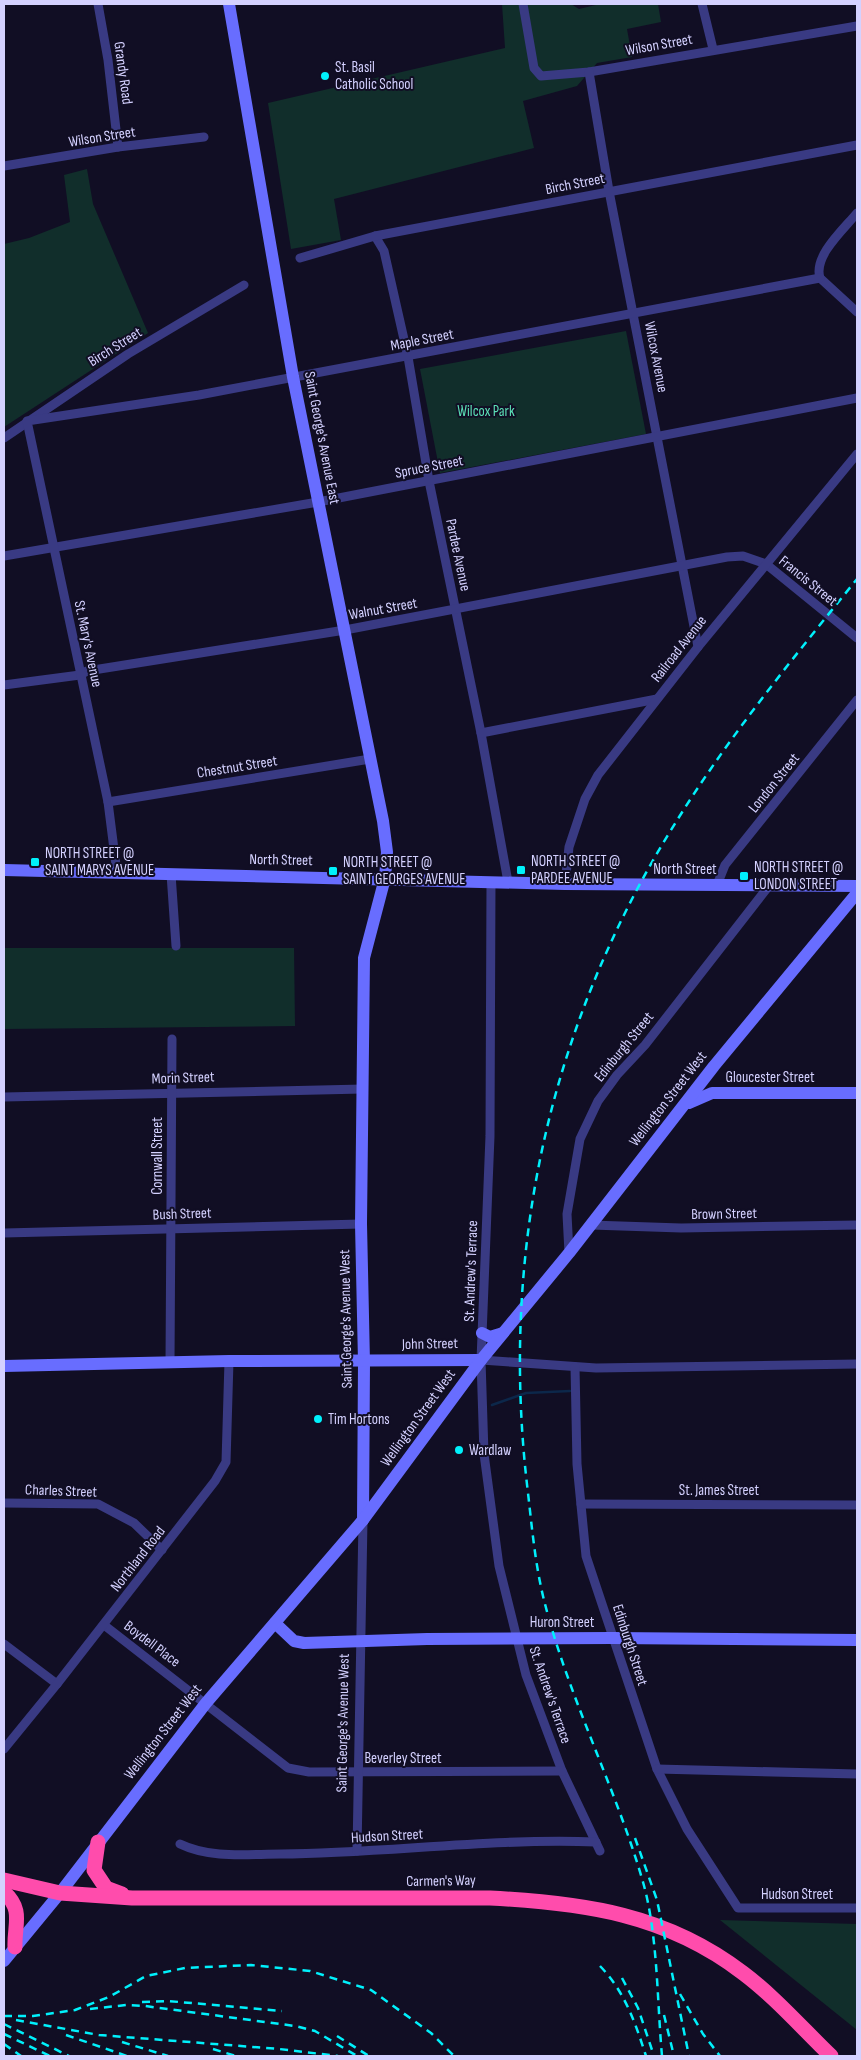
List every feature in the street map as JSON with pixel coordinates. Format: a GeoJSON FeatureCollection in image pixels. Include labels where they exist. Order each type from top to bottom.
{"type":"FeatureCollection","features":[{"type":"Feature","properties":{"kind":"highway"},"geometry":{"type":"LineString","coordinates":[[98,1842],[94,1870],[101,1883],[112,1891],[132,1898]]}},
{"type":"Feature","properties":{"kind":"highway","name":"Carmen's Way"},"geometry":{"type":"LineString","coordinates":[[4,1880],[60,1893],[132,1898],[490,1898],[547,1901],[591,1907],[662,1927],[716,1954],[766,1992],[831,2056]]}},
{"type":"Feature","properties":{"kind":"highway"},"geometry":{"type":"LineString","coordinates":[[4,1892],[11,1901],[18,1918],[15,1947]]}},
{"type":"Feature","properties":{"kind":"street","name":"Grandy Road"},"geometry":{"type":"LineString","coordinates":[[98,4],[108,60],[118,147]]}},
{"type":"Feature","properties":{"kind":"street","name":"Saint George's Avenue East"},"geometry":{"type":"LineString","coordinates":[[229,4],[294,377],[384,829],[386,852],[385,878]]}},
{"type":"Feature","properties":{"kind":"street","name":"Wilson Street"},"geometry":{"type":"LineString","coordinates":[[523,4],[534,68],[541,76],[589,72],[713,49],[857,26]]}},
{"type":"Feature","properties":{"kind":"street"},"geometry":{"type":"LineString","coordinates":[[702,4],[713,49]]}},
{"type":"Feature","properties":{"kind":"street","name":"Wilcox Avenue"},"geometry":{"type":"LineString","coordinates":[[589,72],[609,191],[684,566],[698,647]]}},
{"type":"Feature","properties":{"kind":"street","name":"Wilson Street"},"geometry":{"type":"LineString","coordinates":[[4,166],[118,147],[204,136]]}},
{"type":"Feature","properties":{"kind":"street","name":"Birch Street"},"geometry":{"type":"LineString","coordinates":[[300,258],[375,236],[857,146]]}},
{"type":"Feature","properties":{"kind":"street"},"geometry":{"type":"LineString","coordinates":[[857,213],[823,256],[818,272],[820,278],[857,312]]}},
{"type":"Feature","properties":{"kind":"street","name":"Pardee Avenue"},"geometry":{"type":"LineString","coordinates":[[375,236],[384,252],[408,357],[429,481],[481,733],[508,882]]}},
{"type":"Feature","properties":{"kind":"street","name":"Maple Street"},"geometry":{"type":"LineString","coordinates":[[27,421],[199,396],[820,278]]}},
{"type":"Feature","properties":{"kind":"street","name":"Birch Street"},"geometry":{"type":"LineString","coordinates":[[4,438],[128,354],[244,285]]}},
{"type":"Feature","properties":{"kind":"street","name":"Spruce Street"},"geometry":{"type":"LineString","coordinates":[[4,556],[318,502],[857,398]]}},
{"type":"Feature","properties":{"kind":"street","name":"St. Mary's Avenue"},"geometry":{"type":"LineString","coordinates":[[27,421],[108,802],[117,873]]}},
{"type":"Feature","properties":{"kind":"street","name":"Railroad Avenue"},"geometry":{"type":"LineString","coordinates":[[565,884],[570,847],[585,799],[598,775],[698,647],[857,454]]}},
{"type":"Feature","properties":{"kind":"street","name":"Walnut Street"},"geometry":{"type":"LineString","coordinates":[[4,685],[80,675],[87,672],[345,630],[727,557],[743,556],[766,564]]}},
{"type":"Feature","properties":{"kind":"street","name":"Francis Street"},"geometry":{"type":"LineString","coordinates":[[766,564],[857,638]]}},
{"type":"Feature","properties":{"kind":"street"},"geometry":{"type":"LineString","coordinates":[[481,733],[657,699]]}},
{"type":"Feature","properties":{"kind":"street","name":"London Street"},"geometry":{"type":"LineString","coordinates":[[717,885],[725,865],[857,700]]}},
{"type":"Feature","properties":{"kind":"street","name":"Chestnut Street"},"geometry":{"type":"LineString","coordinates":[[108,802],[370,759]]}},
{"type":"Feature","properties":{"kind":"street","name":"North Street"},"geometry":{"type":"LineString","coordinates":[[4,870],[385,878],[565,884],[768,887],[857,886]]}},
{"type":"Feature","properties":{"kind":"street"},"geometry":{"type":"LineString","coordinates":[[171,874],[176,946]]}},
{"type":"Feature","properties":{"kind":"street","name":"Saint George's Avenue West"},"geometry":{"type":"LineString","coordinates":[[357,1851],[363,1520],[364,1362],[361,1224],[364,958],[385,878]]}},
{"type":"Feature","properties":{"kind":"street","name":"St. Andrew's Terrace"},"geometry":{"type":"LineString","coordinates":[[491,882],[490,1136],[481,1360],[484,1454],[499,1566],[526,1675],[562,1772],[598,1847]]}},
{"type":"Feature","properties":{"kind":"street","name":"Edinburgh Street"},"geometry":{"type":"LineString","coordinates":[[569,1253],[567,1214],[580,1139],[598,1101],[617,1075],[645,1045],[768,887]]}},
{"type":"Feature","properties":{"kind":"street","name":"Wellington Street West"},"geometry":{"type":"LineString","coordinates":[[4,1961],[60,1893],[206,1703],[363,1520],[481,1360],[569,1253],[714,1066],[857,893]]}},
{"type":"Feature","properties":{"kind":"street","name":"Cornwall Street"},"geometry":{"type":"LineString","coordinates":[[170,1363],[172,1039]]}},
{"type":"Feature","properties":{"kind":"street"},"geometry":{"type":"LineString","coordinates":[[714,1066],[715,1083],[724,1093]]}},
{"type":"Feature","properties":{"kind":"street","name":"Morin Street"},"geometry":{"type":"LineString","coordinates":[[4,1096],[92,1096],[171,1091],[363,1089]]}},
{"type":"Feature","properties":{"kind":"street","name":"Gloucester Street"},"geometry":{"type":"LineString","coordinates":[[685,1105],[701,1096],[724,1093],[857,1093]]}},
{"type":"Feature","properties":{"kind":"street","name":"Bush Street"},"geometry":{"type":"LineString","coordinates":[[4,1233],[361,1224]]}},
{"type":"Feature","properties":{"kind":"street","name":"Brown Street"},"geometry":{"type":"LineString","coordinates":[[591,1225],[681,1228],[857,1225]]}},
{"type":"Feature","properties":{"kind":"street"},"geometry":{"type":"LineString","coordinates":[[482,1333],[490,1337],[503,1333]]}},
{"type":"Feature","properties":{"kind":"street","name":"John Street"},"geometry":{"type":"LineString","coordinates":[[4,1366],[229,1361],[364,1362],[481,1360],[575,1367],[857,1364]]}},
{"type":"Feature","properties":{"kind":"street","name":"Northland Road"},"geometry":{"type":"LineString","coordinates":[[4,1749],[104,1625],[215,1481],[226,1462],[229,1361]]}},
{"type":"Feature","properties":{"kind":"street","name":"Edinburgh Street"},"geometry":{"type":"LineString","coordinates":[[575,1367],[574,1402],[586,1556],[657,1769],[687,1828],[738,1908]]}},
{"type":"Feature","properties":{"kind":"street","name":"Charles Street"},"geometry":{"type":"LineString","coordinates":[[4,1503],[98,1504],[134,1523],[162,1550]]}},
{"type":"Feature","properties":{"kind":"street","name":"St. James Street"},"geometry":{"type":"LineString","coordinates":[[581,1504],[857,1504]]}},
{"type":"Feature","properties":{"kind":"street","name":"Huron Street"},"geometry":{"type":"LineString","coordinates":[[275,1623],[294,1641],[304,1643],[517,1638],[857,1640]]}},
{"type":"Feature","properties":{"kind":"street","name":"Boydell Place"},"geometry":{"type":"LineString","coordinates":[[104,1625],[206,1703]]}},
{"type":"Feature","properties":{"kind":"street"},"geometry":{"type":"LineString","coordinates":[[4,1644],[57,1684]]}},
{"type":"Feature","properties":{"kind":"street","name":"Beverley Street"},"geometry":{"type":"LineString","coordinates":[[206,1703],[288,1768],[309,1772],[562,1772]]}},
{"type":"Feature","properties":{"kind":"street"},"geometry":{"type":"LineString","coordinates":[[657,1769],[857,1774]]}},
{"type":"Feature","properties":{"kind":"street","name":"Hudson Street"},"geometry":{"type":"LineString","coordinates":[[180,1844],[194,1851],[216,1854],[357,1851],[542,1842],[598,1847]]}},
{"type":"Feature","properties":{"kind":"street","name":"Hudson Street"},"geometry":{"type":"LineString","coordinates":[[738,1908],[857,1908]]}},
{"type":"Feature","properties":{"kind":"green space"},"geometry":{"type":"Polygon","coordinates":[[[502,4],[571,4],[579,9],[600,4],[658,4],[661,22],[627,29],[632,57],[597,63],[577,86],[523,101],[534,148],[334,199],[341,240],[291,249],[268,103],[505,48],[502,4]]]}},
{"type":"Feature","properties":{"kind":"green space"},"geometry":{"type":"Polygon","coordinates":[[[87,169],[93,204],[148,333],[4,427],[4,244],[29,238],[70,222],[64,175],[87,169]]]}},
{"type":"Feature","properties":{"kind":"green space","name":"Wilcox Park"},"geometry":{"type":"Polygon","coordinates":[[[626,331],[646,434],[440,473],[420,369],[626,331]]]}},
{"type":"Feature","properties":{"kind":"green space"},"geometry":{"type":"Polygon","coordinates":[[[4,948],[294,948],[295,1026],[4,1029],[4,948]]]}},
{"type":"Feature","properties":{"kind":"green space"},"geometry":{"type":"Polygon","coordinates":[[[720,1920],[857,1924],[857,2030],[720,1920]]]}},
{"type":"Feature","properties":{"kind":"waterway"},"geometry":{"type":"LineString","coordinates":[[492,1405],[526,1393],[570,1391]]}},
{"type":"Feature","properties":{"kind":"railway"},"geometry":{"type":"LineString","coordinates":[[662,2056],[652,1924],[643,1882],[619,1810],[565,1669],[553,1633],[538,1570],[528,1493],[521,1404],[521,1316],[528,1230],[543,1145],[565,1061],[595,979],[632,900],[696,790],[740,728],[857,579]]}},
{"type":"Feature","properties":{"kind":"railway"},"geometry":{"type":"LineString","coordinates":[[635,1838],[657,1900],[689,2056]]}},
{"type":"Feature","properties":{"kind":"railway"},"geometry":{"type":"LineString","coordinates":[[4,2016],[33,2016],[75,2010],[109,1997],[146,1976],[185,1968],[251,1965],[310,1971],[371,1990],[431,2033],[454,2056]]}},
{"type":"Feature","properties":{"kind":"railway"},"geometry":{"type":"LineString","coordinates":[[600,1966],[623,1997],[646,2056]]}},
{"type":"Feature","properties":{"kind":"railway"},"geometry":{"type":"LineString","coordinates":[[622,1978],[638,2008],[654,2056]]}},
{"type":"Feature","properties":{"kind":"railway"},"geometry":{"type":"LineString","coordinates":[[680,1994],[703,2034],[720,2056]]}},
{"type":"Feature","properties":{"kind":"railway"},"geometry":{"type":"LineString","coordinates":[[142,2002],[168,2001],[282,2011]]}},
{"type":"Feature","properties":{"kind":"railway"},"geometry":{"type":"LineString","coordinates":[[90,2009],[126,2005],[145,2006],[295,2026],[315,2031],[357,2056]]}},
{"type":"Feature","properties":{"kind":"railway"},"geometry":{"type":"LineString","coordinates":[[664,2015],[674,2056]]}},
{"type":"Feature","properties":{"kind":"railway"},"geometry":{"type":"LineString","coordinates":[[16,2020],[99,2035],[279,2049],[338,2056]]}},
{"type":"Feature","properties":{"kind":"railway"},"geometry":{"type":"LineString","coordinates":[[4,2024],[69,2056]]}},
{"type":"Feature","properties":{"kind":"railway"},"geometry":{"type":"LineString","coordinates":[[4,2034],[50,2056]]}},
{"type":"Feature","properties":{"kind":"railway"},"geometry":{"type":"LineString","coordinates":[[66,2035],[127,2056]]}},
{"type":"Feature","properties":{"kind":"railway"},"geometry":{"type":"LineString","coordinates":[[337,2036],[369,2056]]}},
{"type":"Feature","properties":{"kind":"railway"},"geometry":{"type":"LineString","coordinates":[[122,2042],[168,2056]]}},
{"type":"Feature","properties":{"kind":"railway"},"geometry":{"type":"LineString","coordinates":[[4,2044],[21,2056]]}},
{"type":"Feature","properties":{"kind":"railway"},"geometry":{"type":"LineString","coordinates":[[213,2049],[236,2056]]}},
{"type":"Feature","properties":{"kind":"place","name":"St. Basil Catholic School"},"geometry":{"type":"Point","coordinates":[325,76]}},
{"type":"Feature","properties":{"kind":"place","name":"NORTH STREET @ SAINT MARYS AVENUE"},"geometry":{"type":"Point","coordinates":[35,862]}},
{"type":"Feature","properties":{"kind":"place","name":"NORTH STREET @ PARDEE AVENUE"},"geometry":{"type":"Point","coordinates":[521,870]}},
{"type":"Feature","properties":{"kind":"place","name":"NORTH STREET @ SAINT GEORGES AVENUE"},"geometry":{"type":"Point","coordinates":[333,871]}},
{"type":"Feature","properties":{"kind":"place","name":"NORTH STREET @ LONDON STREET"},"geometry":{"type":"Point","coordinates":[744,876]}},
{"type":"Feature","properties":{"kind":"place","name":"Tim Hortons"},"geometry":{"type":"Point","coordinates":[318,1419]}},
{"type":"Feature","properties":{"kind":"place","name":"Wardlaw"},"geometry":{"type":"Point","coordinates":[459,1450]}}]}
